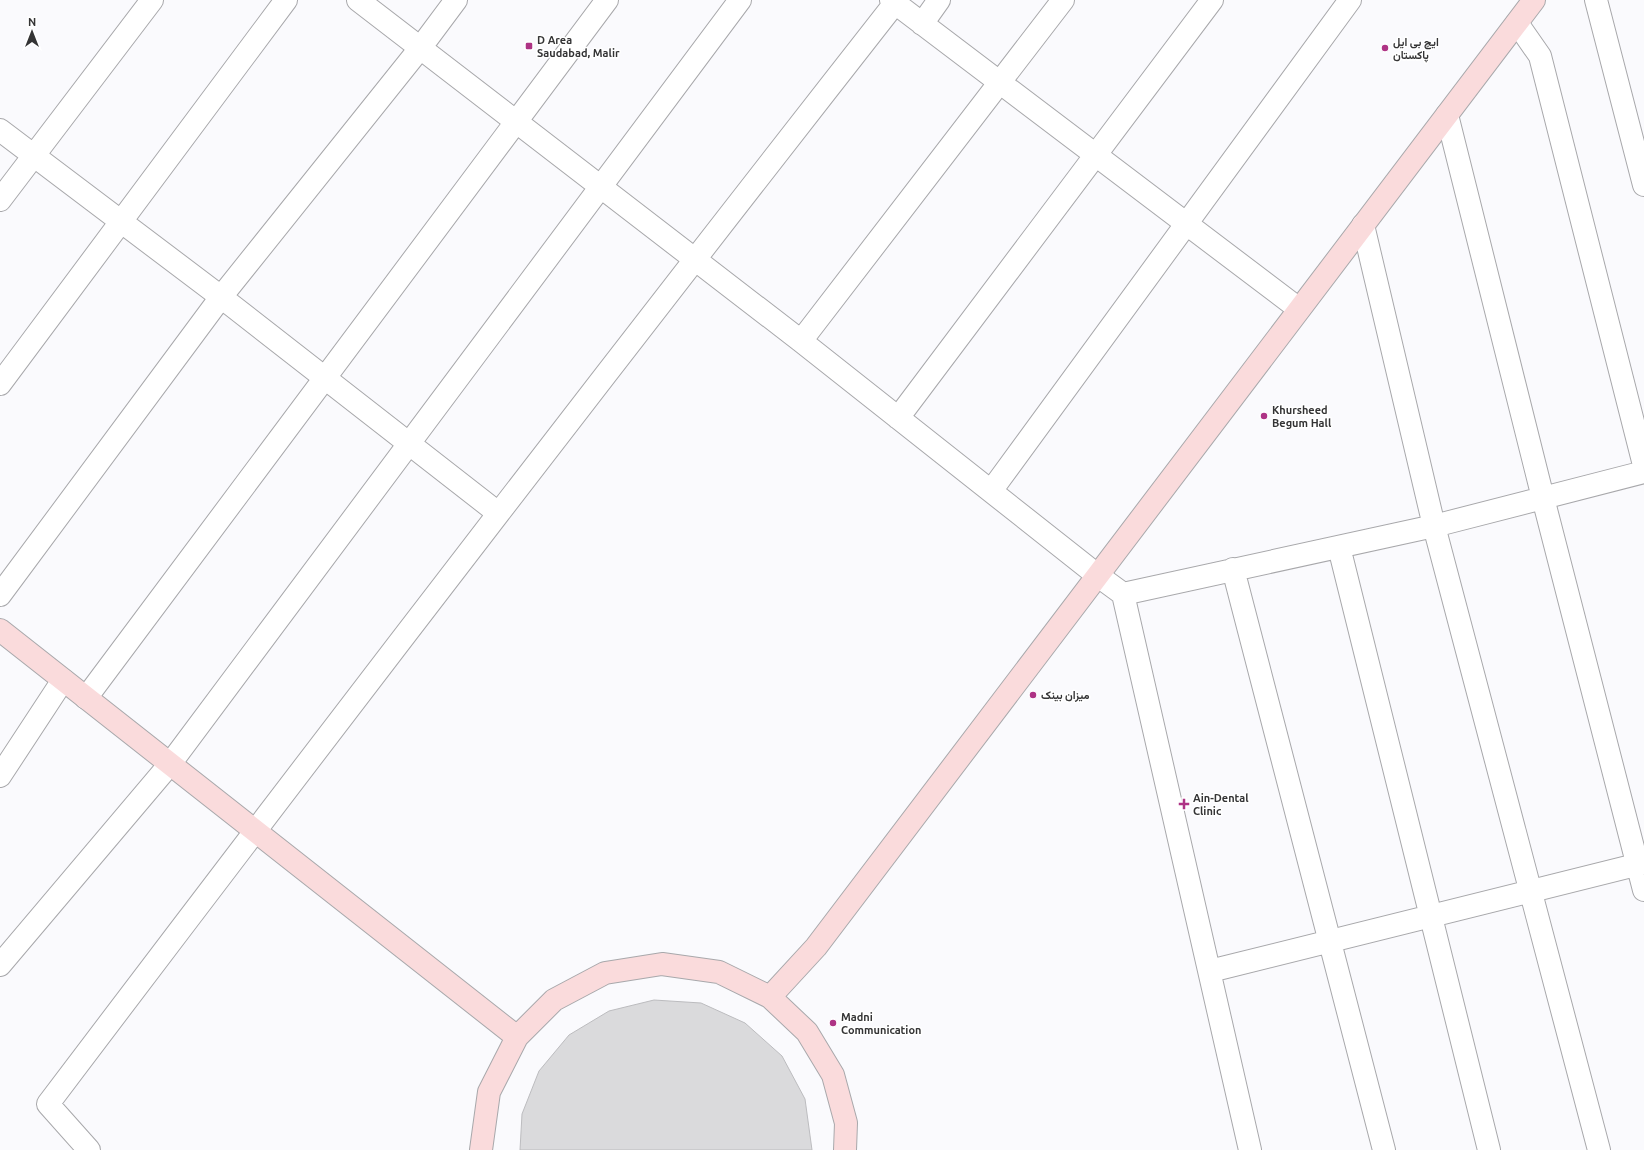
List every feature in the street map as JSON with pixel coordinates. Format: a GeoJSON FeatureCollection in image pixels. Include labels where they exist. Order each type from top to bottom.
{"type":"FeatureCollection","features":[{"type":"Feature","properties":{"kind":"street"},"geometry":{"type":"LineString","coordinates":[[0,200],[152,0]]}},
{"type":"Feature","properties":{"kind":"street"},"geometry":{"type":"LineString","coordinates":[[0,384],[286,0]]}},
{"type":"Feature","properties":{"kind":"street"},"geometry":{"type":"LineString","coordinates":[[358,0],[801,341],[1123,594],[1250,1150]]}},
{"type":"Feature","properties":{"kind":"street"},"geometry":{"type":"LineString","coordinates":[[0,595],[221,297],[421,47],[456,0]]}},
{"type":"Feature","properties":{"kind":"street"},"geometry":{"type":"LineString","coordinates":[[86,698],[607,0]]}},
{"type":"Feature","properties":{"kind":"street"},"geometry":{"type":"LineString","coordinates":[[0,965],[170,764],[740,0]]}},
{"type":"Feature","properties":{"kind":"street"},"geometry":{"type":"LineString","coordinates":[[922,24],[940,0]]}},
{"type":"Feature","properties":{"kind":"street"},"geometry":{"type":"LineString","coordinates":[[801,341],[1063,0]]}},
{"type":"Feature","properties":{"kind":"street"},"geometry":{"type":"LineString","coordinates":[[898,418],[1212,0]]}},
{"type":"Feature","properties":{"kind":"street"},"geometry":{"type":"LineString","coordinates":[[991,491],[1350,0]]}},
{"type":"Feature","properties":{"kind":"street"},"geometry":{"type":"LineString","coordinates":[[770,997],[816,947],[1534,0]]}},
{"type":"Feature","properties":{"kind":"street"},"geometry":{"type":"LineString","coordinates":[[1596,0],[1644,185]]}},
{"type":"Feature","properties":{"kind":"street"},"geometry":{"type":"LineString","coordinates":[[89,1150],[48,1104],[254,830],[893,2],[1299,309]]}},
{"type":"Feature","properties":{"kind":"street"},"geometry":{"type":"LineString","coordinates":[[1517,23],[1540,56],[1644,465]]}},
{"type":"Feature","properties":{"kind":"street"},"geometry":{"type":"LineString","coordinates":[[1447,115],[1543,498],[1641,863],[1644,890]]}},
{"type":"Feature","properties":{"kind":"street"},"geometry":{"type":"LineString","coordinates":[[0,130],[221,297],[498,513]]}},
{"type":"Feature","properties":{"kind":"street"},"geometry":{"type":"LineString","coordinates":[[1363,226],[1434,526],[1532,891],[1599,1150]]}},
{"type":"Feature","properties":{"kind":"street"},"geometry":{"type":"LineString","coordinates":[[1123,594],[1434,526],[1644,472]]}},
{"type":"Feature","properties":{"kind":"street"},"geometry":{"type":"LineString","coordinates":[[1339,547],[1489,1150]]}},
{"type":"Feature","properties":{"kind":"street"},"geometry":{"type":"LineString","coordinates":[[1233,570],[1384,1150]]}},
{"type":"Feature","properties":{"kind":"street"},"geometry":{"type":"LineString","coordinates":[[0,630],[517,1037]]}},
{"type":"Feature","properties":{"kind":"street"},"geometry":{"type":"LineString","coordinates":[[0,776],[63,680]]}},
{"type":"Feature","properties":{"kind":"street"},"geometry":{"type":"LineString","coordinates":[[1210,971],[1641,863]]}},
{"type":"Feature","properties":{"kind":"street"},"geometry":{"type":"LineString","coordinates":[[481,1150],[489,1092],[517,1037],[554,1000],[605,973],[662,964],[719,972],[770,997],[807,1032],[833,1075],[846,1123],[845,1150]]}},
{"type":"Feature","properties":{"kind":"building"},"geometry":{"type":"Polygon","coordinates":[[[654,1000],[701,1003],[745,1023],[782,1056],[805,1099],[812,1150],[520,1150],[522,1114],[539,1071],[569,1035],[609,1011],[654,1000]]]}},
{"type":"Feature","properties":{"kind":"place","name":"D Area Saudabad, Malir"},"geometry":{"type":"Point","coordinates":[529,46]}},
{"type":"Feature","properties":{"kind":"place","name":"ایچ بی ایل پاکستان"},"geometry":{"type":"Point","coordinates":[1385,48]}},
{"type":"Feature","properties":{"kind":"place","name":"Khursheed Begum Hall"},"geometry":{"type":"Point","coordinates":[1264,416]}},
{"type":"Feature","properties":{"kind":"place","name":"میزان بینک"},"geometry":{"type":"Point","coordinates":[1033,695]}},
{"type":"Feature","properties":{"kind":"place","name":"Ain-Dental Clinic"},"geometry":{"type":"Point","coordinates":[1184,804]}},
{"type":"Feature","properties":{"kind":"place","name":"Madni Communication"},"geometry":{"type":"Point","coordinates":[833,1023]}}]}
